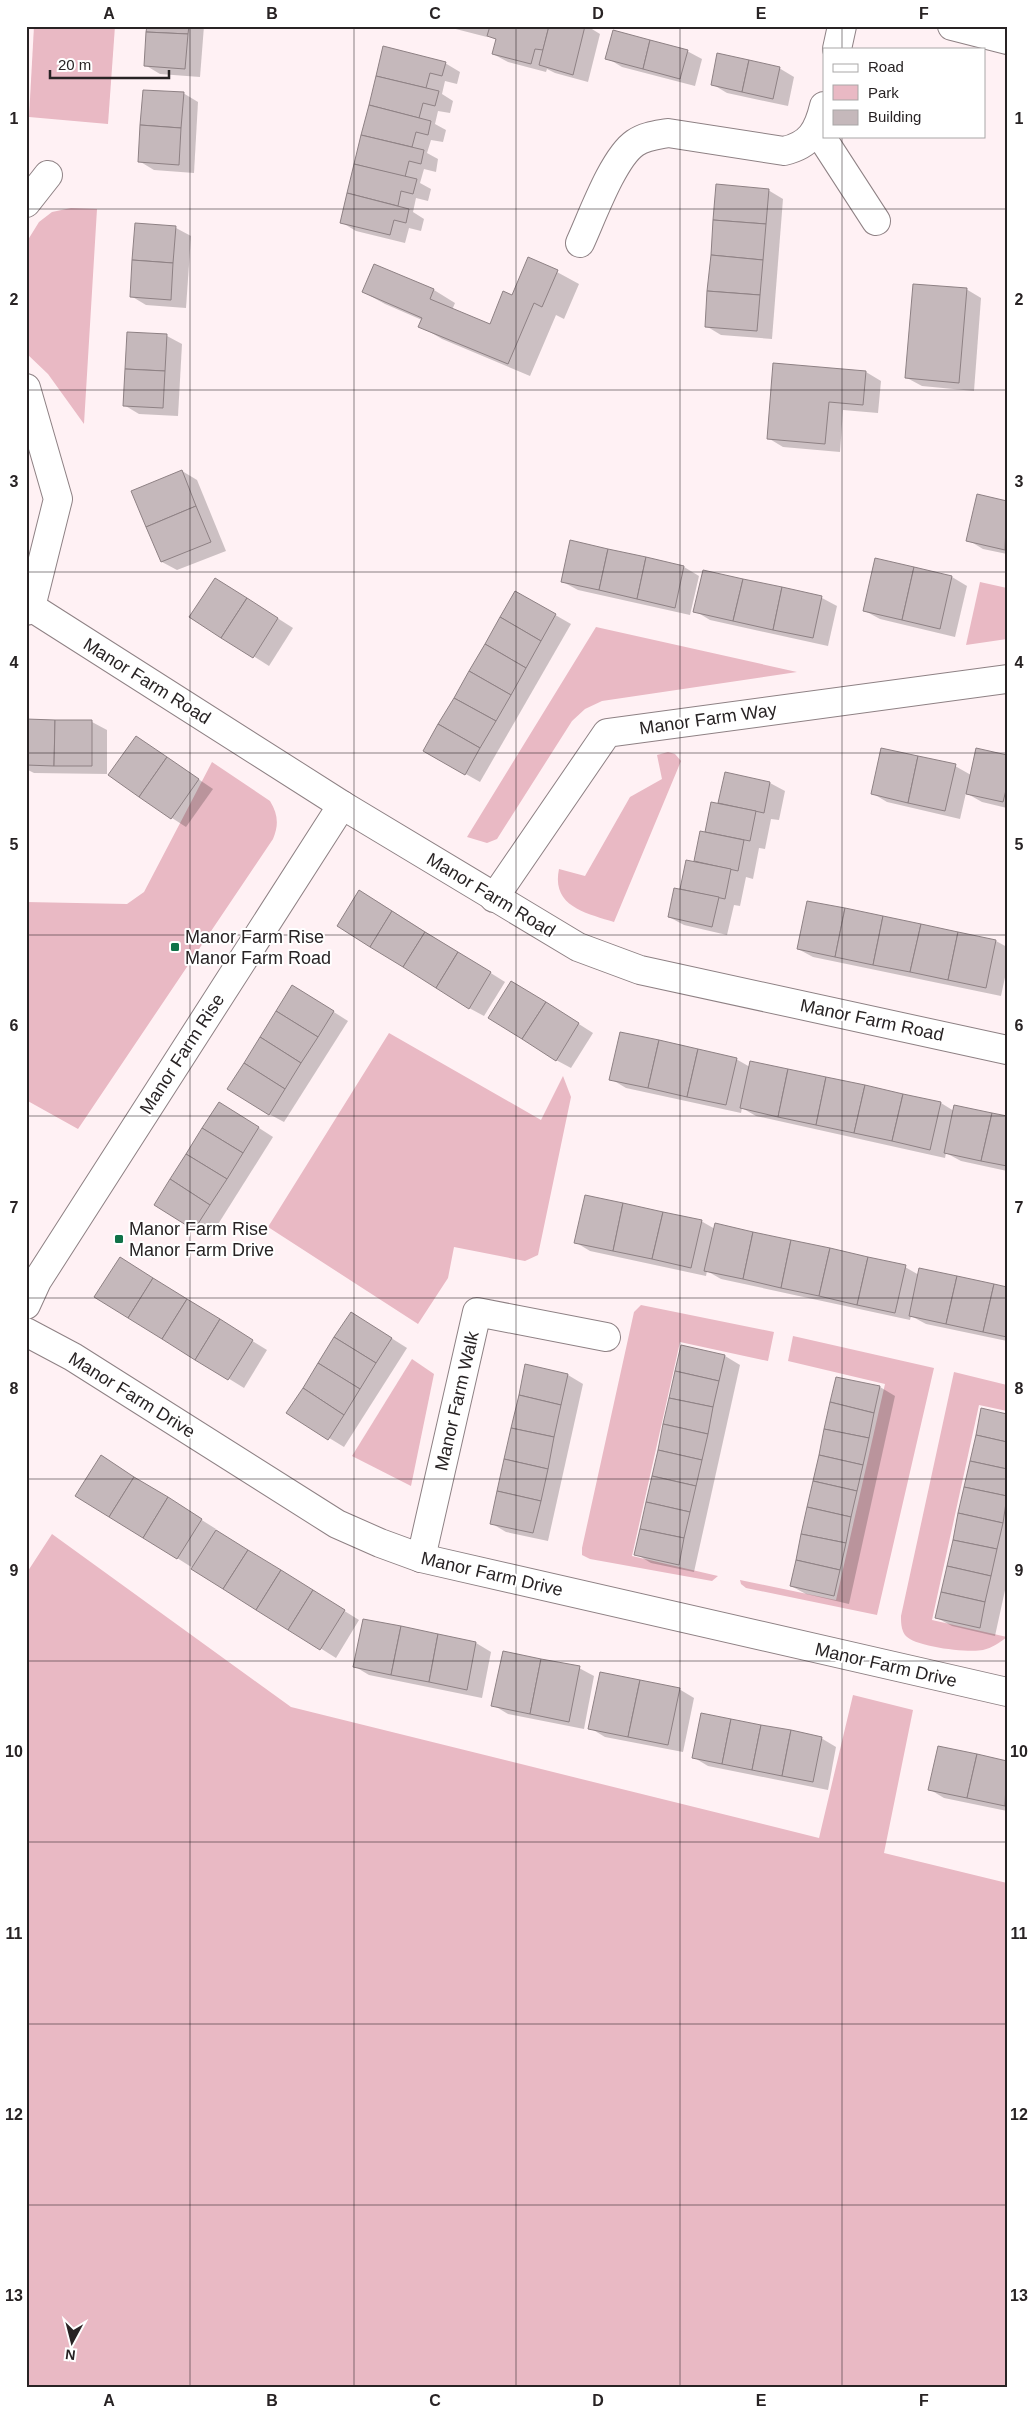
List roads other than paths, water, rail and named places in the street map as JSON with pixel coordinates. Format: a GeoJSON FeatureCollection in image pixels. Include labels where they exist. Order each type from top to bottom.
{"type":"FeatureCollection","features":[{"type":"Feature","properties":{"kind":"street"},"geometry":{"type":"LineString","coordinates":[[837,48],[842,26]]}},
{"type":"Feature","properties":{"kind":"street"},"geometry":{"type":"LineString","coordinates":[[952,26],[1007,40]]}},
{"type":"Feature","properties":{"kind":"street"},"geometry":{"type":"LineString","coordinates":[[580,243],[623,155],[635,143],[651,136],[668,133],[784,151],[797,148],[809,141],[821,118]]}},
{"type":"Feature","properties":{"kind":"street"},"geometry":{"type":"LineString","coordinates":[[832,138],[876,221]]}},
{"type":"Feature","properties":{"kind":"street"},"geometry":{"type":"LineString","coordinates":[[26,203],[48,175]]}},
{"type":"Feature","properties":{"kind":"street"},"geometry":{"type":"LineString","coordinates":[[26,388],[58,498],[28,609]]}},
{"type":"Feature","properties":{"kind":"street","name":"Manor Farm Road"},"geometry":{"type":"LineString","coordinates":[[28,609],[342,805],[578,947],[640,970],[1007,1050]]}},
{"type":"Feature","properties":{"kind":"street","name":"Manor Farm Way"},"geometry":{"type":"LineString","coordinates":[[494,898],[607,733],[1007,679]]}},
{"type":"Feature","properties":{"kind":"street","name":"Manor Farm Rise"},"geometry":{"type":"LineString","coordinates":[[26,1305],[36,1281],[342,805]]}},
{"type":"Feature","properties":{"kind":"street","name":"Manor Farm Walk"},"geometry":{"type":"LineString","coordinates":[[421,1558],[477,1312],[606,1337]]}},
{"type":"Feature","properties":{"kind":"street","name":"Manor Farm Drive"},"geometry":{"type":"LineString","coordinates":[[26,1332],[72,1357],[337,1524],[380,1543],[421,1558],[1007,1692]]}},
{"type":"Feature","properties":{"kind":"place","name":"Manor Farm Rise Manor Farm Road"},"geometry":{"type":"Point","coordinates":[175,947]}},
{"type":"Feature","properties":{"kind":"place","name":"Manor Farm Rise Manor Farm Drive"},"geometry":{"type":"Point","coordinates":[119,1239]}}]}
